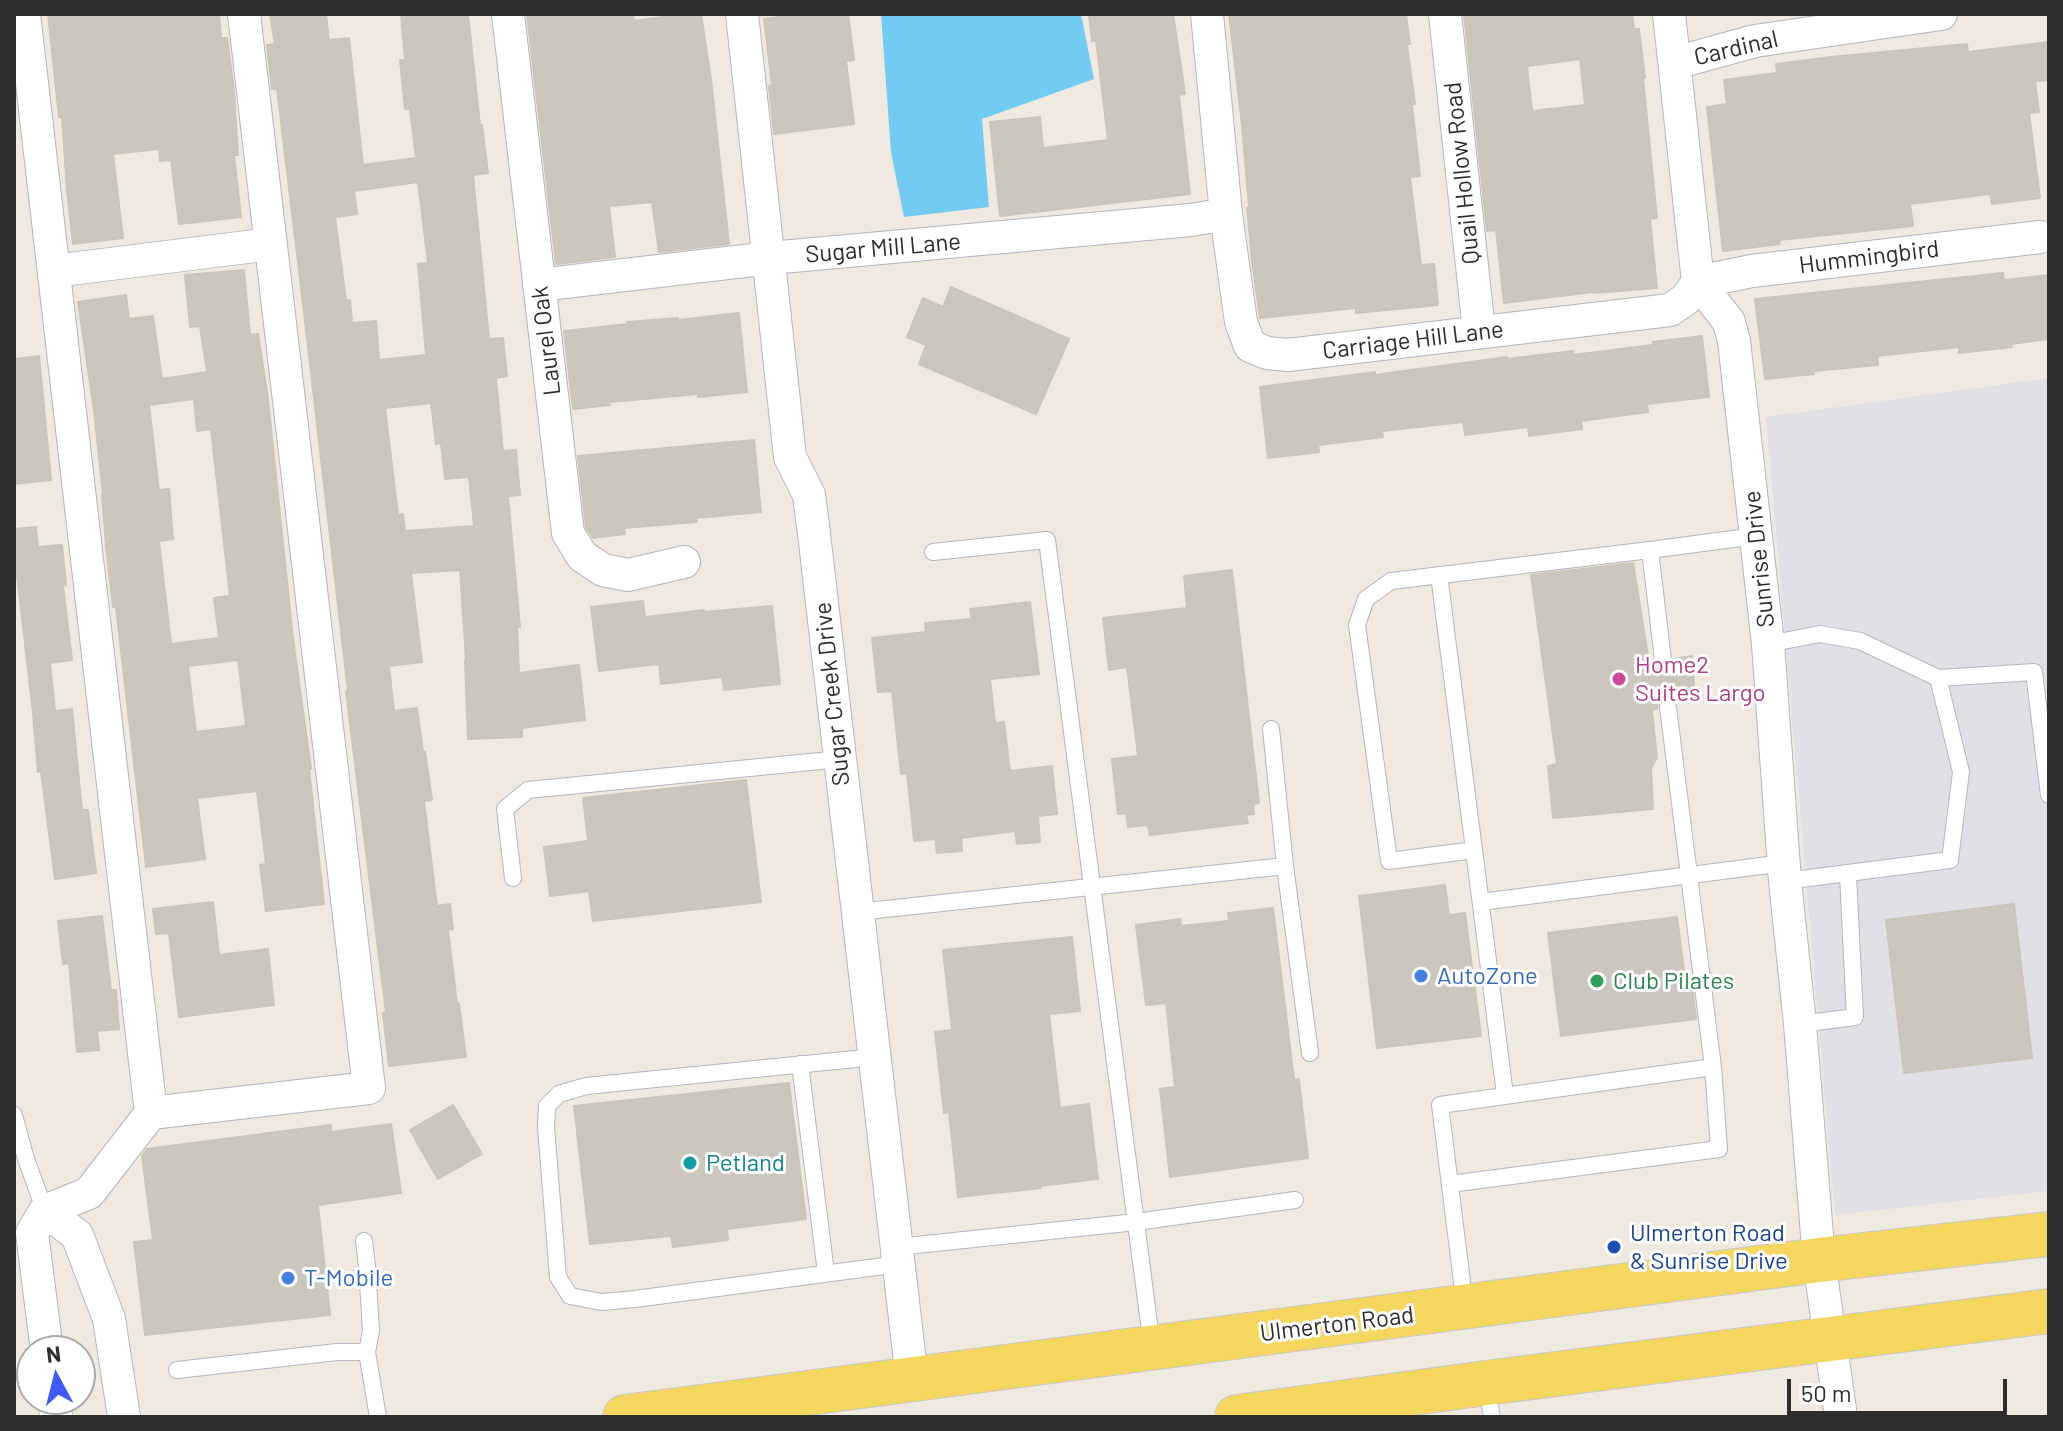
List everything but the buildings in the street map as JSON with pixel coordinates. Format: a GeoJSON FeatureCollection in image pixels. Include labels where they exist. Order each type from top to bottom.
{"type":"FeatureCollection","features":[{"type":"Feature","properties":{"kind":"main road","name":"Ulmerton Road"},"geometry":{"type":"LineString","coordinates":[[625,1417],[1819,1260],[2049,1234]]}},
{"type":"Feature","properties":{"kind":"main road"},"geometry":{"type":"LineString","coordinates":[[1237,1417],[1489,1400],[1829,1339],[2049,1311]]}},
{"type":"Feature","properties":{"kind":"street"},"geometry":{"type":"LineString","coordinates":[[24,14],[151,1113],[89,1193],[45,1211],[32,1233],[45,1335]]}},
{"type":"Feature","properties":{"kind":"street"},"geometry":{"type":"LineString","coordinates":[[151,1113],[369,1088],[244,14]]}},
{"type":"Feature","properties":{"kind":"street","name":"Laurel Oak"},"geometry":{"type":"LineString","coordinates":[[508,14],[568,533],[582,556],[603,570],[628,575],[684,562]]}},
{"type":"Feature","properties":{"kind":"street","name":"Sugar Creek Drive"},"geometry":{"type":"LineString","coordinates":[[742,14],[790,457],[809,495],[912,1379]]}},
{"type":"Feature","properties":{"kind":"street"},"geometry":{"type":"LineString","coordinates":[[1207,14],[1226,214]]}},
{"type":"Feature","properties":{"kind":"street","name":"Quail Hollow Road"},"geometry":{"type":"LineString","coordinates":[[1445,14],[1479,331]]}},
{"type":"Feature","properties":{"kind":"street"},"geometry":{"type":"LineString","coordinates":[[1669,14],[1698,282]]}},
{"type":"Feature","properties":{"kind":"street","name":"Cardinal"},"geometry":{"type":"LineString","coordinates":[[1675,63],[1755,41],[1941,14]]}},
{"type":"Feature","properties":{"kind":"street","name":"Sugar Mill Lane"},"geometry":{"type":"LineString","coordinates":[[539,285],[770,258],[1191,220],[1226,214]]}},
{"type":"Feature","properties":{"kind":"street","name":"Carriage Hill Lane"},"geometry":{"type":"LineString","coordinates":[[1226,214],[1241,322],[1250,346],[1267,353],[1288,355],[1670,310],[1686,299],[1698,282]]}},
{"type":"Feature","properties":{"kind":"street","name":"Hummingbird"},"geometry":{"type":"LineString","coordinates":[[1698,282],[1752,271],[2040,237]]}},
{"type":"Feature","properties":{"kind":"street"},"geometry":{"type":"LineString","coordinates":[[54,271],[271,244]]}},
{"type":"Feature","properties":{"kind":"street","name":"Sunrise Drive"},"geometry":{"type":"LineString","coordinates":[[1698,282],[1729,322],[1734,341],[1768,644],[1784,872],[1819,1260],[1841,1417]]}},
{"type":"Feature","properties":{"kind":"street"},"geometry":{"type":"LineString","coordinates":[[45,1211],[77,1235],[109,1319],[124,1417]]}},
{"type":"Feature","properties":{"kind":"lane"},"geometry":{"type":"LineString","coordinates":[[1474,850],[1389,861],[1357,625],[1366,599],[1391,581],[1756,536]]}},
{"type":"Feature","properties":{"kind":"lane"},"geometry":{"type":"LineString","coordinates":[[933,552],[1047,540],[1152,1348]]}},
{"type":"Feature","properties":{"kind":"lane"},"geometry":{"type":"LineString","coordinates":[[1650,550],[1663,660]]}},
{"type":"Feature","properties":{"kind":"lane"},"geometry":{"type":"LineString","coordinates":[[1439,575],[1505,1095]]}},
{"type":"Feature","properties":{"kind":"lane"},"geometry":{"type":"LineString","coordinates":[[1768,644],[1820,634],[1860,641],[1938,678],[2034,672],[2049,795]]}},
{"type":"Feature","properties":{"kind":"lane"},"geometry":{"type":"LineString","coordinates":[[1481,902],[1689,876],[1784,872],[1848,875],[1950,860],[1961,772],[1938,678]]}},
{"type":"Feature","properties":{"kind":"lane"},"geometry":{"type":"LineString","coordinates":[[1450,1184],[1719,1149],[1713,1067],[1668,707]]}},
{"type":"Feature","properties":{"kind":"lane"},"geometry":{"type":"LineString","coordinates":[[1271,729],[1285,866],[1310,1053]]}},
{"type":"Feature","properties":{"kind":"lane"},"geometry":{"type":"LineString","coordinates":[[513,878],[505,809],[528,790],[840,759]]}},
{"type":"Feature","properties":{"kind":"lane"},"geometry":{"type":"LineString","coordinates":[[858,912],[1285,866]]}},
{"type":"Feature","properties":{"kind":"lane"},"geometry":{"type":"LineString","coordinates":[[1800,1024],[1855,1017],[1848,875]]}},
{"type":"Feature","properties":{"kind":"lane"},"geometry":{"type":"LineString","coordinates":[[875,1057],[586,1086],[559,1094],[547,1106],[546,1127],[558,1277],[570,1296],[602,1302],[635,1299],[826,1273],[898,1256],[1295,1200]]}},
{"type":"Feature","properties":{"kind":"lane"},"geometry":{"type":"LineString","coordinates":[[800,1064],[826,1273]]}},
{"type":"Feature","properties":{"kind":"lane"},"geometry":{"type":"LineString","coordinates":[[1465,1307],[1440,1105],[1713,1067]]}},
{"type":"Feature","properties":{"kind":"lane"},"geometry":{"type":"LineString","coordinates":[[14,1115],[45,1211]]}},
{"type":"Feature","properties":{"kind":"lane"},"geometry":{"type":"LineString","coordinates":[[364,1241],[371,1331],[367,1352],[378,1417]]}},
{"type":"Feature","properties":{"kind":"lane"},"geometry":{"type":"LineString","coordinates":[[177,1370],[337,1352],[367,1352]]}},
{"type":"Feature","properties":{"kind":"shaded area"},"geometry":{"type":"Polygon","coordinates":[[[2049,378],[2049,1191],[1835,1215],[1766,417],[2049,378]]]}},
{"type":"Feature","properties":{"kind":"water"},"geometry":{"type":"Polygon","coordinates":[[[881,14],[1081,14],[1094,79],[982,119],[989,207],[904,217],[891,152],[881,14]]]}},
{"type":"Feature","properties":{"kind":"place","name":"Home2 Suites Largo"},"geometry":{"type":"Point","coordinates":[1619,679]}},
{"type":"Feature","properties":{"kind":"place","name":"AutoZone"},"geometry":{"type":"Point","coordinates":[1421,976]}},
{"type":"Feature","properties":{"kind":"place","name":"Club Pilates"},"geometry":{"type":"Point","coordinates":[1597,981]}},
{"type":"Feature","properties":{"kind":"place","name":"Petland"},"geometry":{"type":"Point","coordinates":[690,1163]}},
{"type":"Feature","properties":{"kind":"place","name":"Ulmerton Road & Sunrise Drive"},"geometry":{"type":"Point","coordinates":[1614,1247]}},
{"type":"Feature","properties":{"kind":"place","name":"T-Mobile"},"geometry":{"type":"Point","coordinates":[288,1278]}}]}
